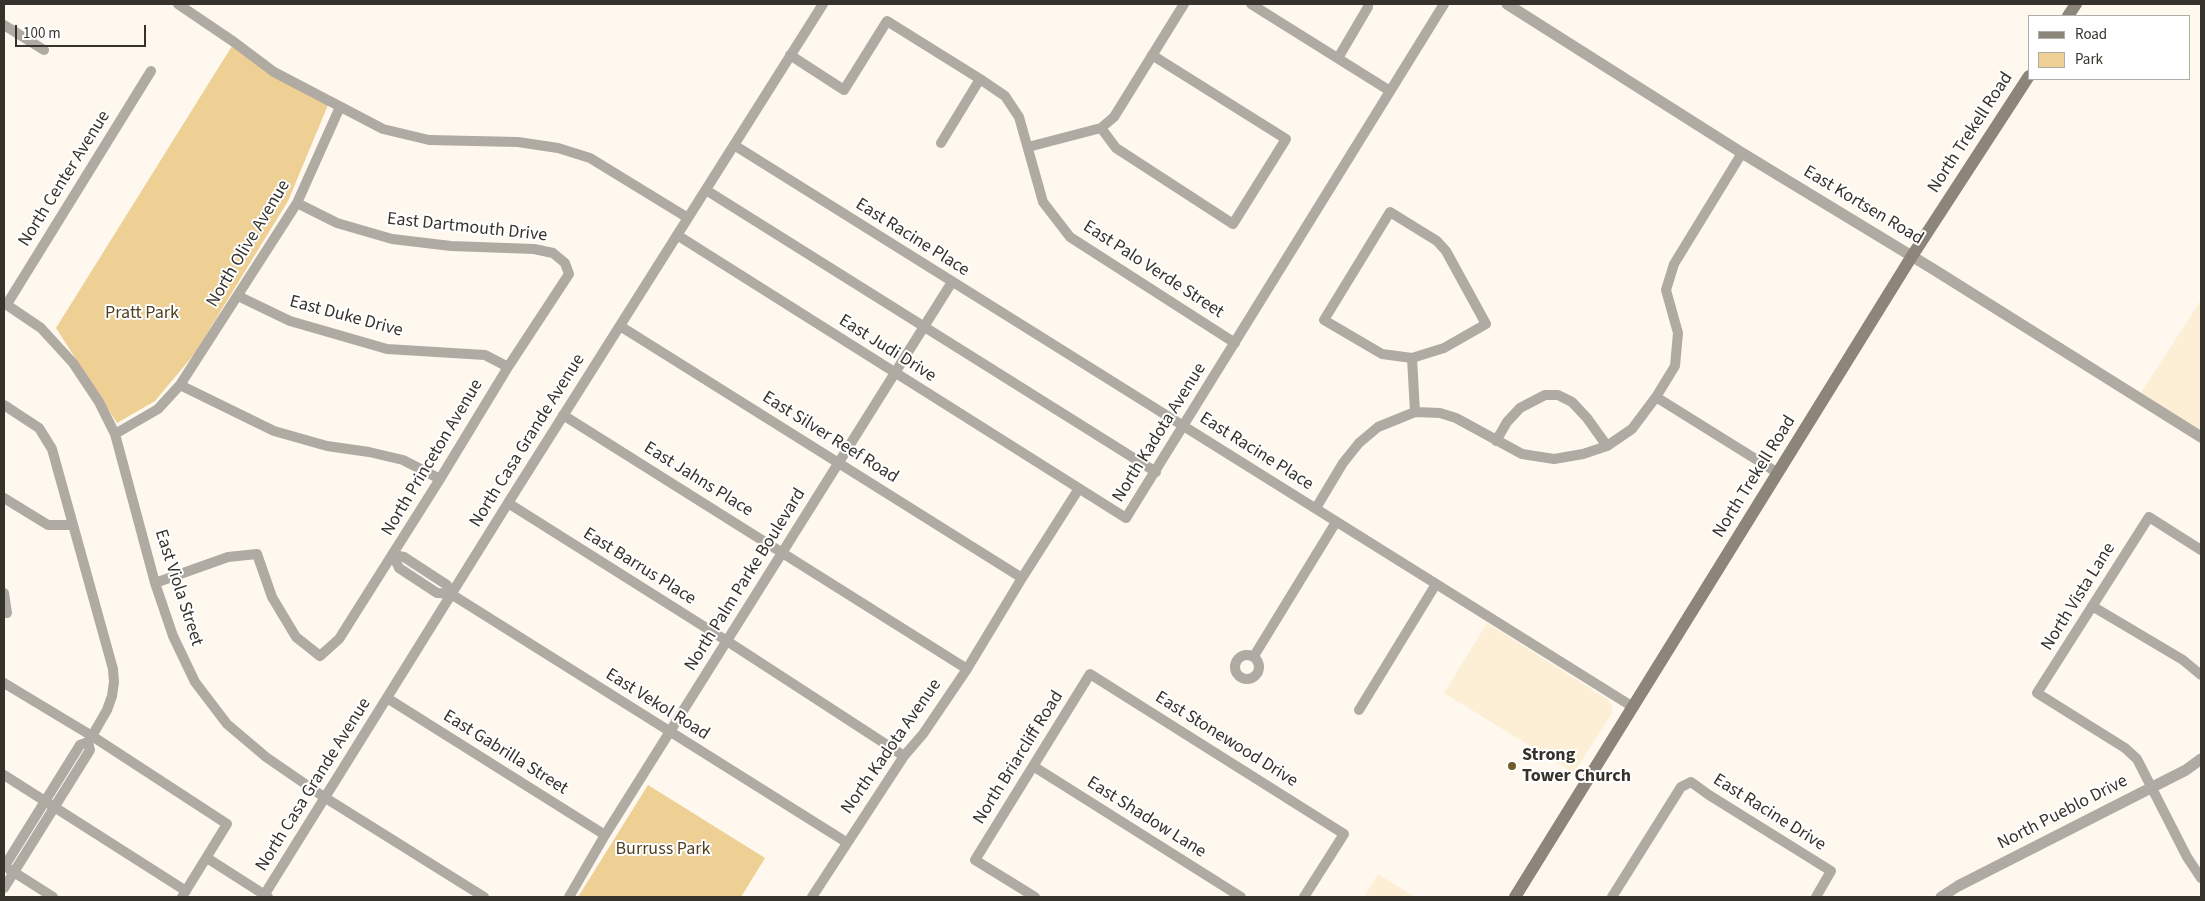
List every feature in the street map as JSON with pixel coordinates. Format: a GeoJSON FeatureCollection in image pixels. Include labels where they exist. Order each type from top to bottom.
{"type":"FeatureCollection","features":[{"type":"Feature","properties":{"kind":"main road"},"geometry":{"type":"LineString","coordinates":[[2069,15],[2076,4]]}},
{"type":"Feature","properties":{"kind":"main road","name":"North Trekell Road"},"geometry":{"type":"LineString","coordinates":[[1514,897],[1912,256],[2028,78]]}},
{"type":"Feature","properties":{"kind":"street"},"geometry":{"type":"LineString","coordinates":[[178,4],[274,72],[383,129],[430,140],[518,142],[558,148],[590,158],[688,218]]}},
{"type":"Feature","properties":{"kind":"street","name":"North Casa Grande Avenue"},"geometry":{"type":"LineString","coordinates":[[266,896],[324,797],[823,4]]}},
{"type":"Feature","properties":{"kind":"street"},"geometry":{"type":"LineString","coordinates":[[1028,147],[1101,128],[1114,117],[1184,4]]}},
{"type":"Feature","properties":{"kind":"street"},"geometry":{"type":"LineString","coordinates":[[1251,4],[1390,91]]}},
{"type":"Feature","properties":{"kind":"street"},"geometry":{"type":"LineString","coordinates":[[1338,58],[1368,4]]}},
{"type":"Feature","properties":{"kind":"street","name":"North Kadota Avenue"},"geometry":{"type":"LineString","coordinates":[[812,897],[846,842],[904,756],[923,734],[967,669],[1078,490],[1126,518],[1444,4]]}},
{"type":"Feature","properties":{"kind":"street","name":"East Kortsen Road"},"geometry":{"type":"LineString","coordinates":[[1507,4],[1742,153],[1912,256],[2201,437]]}},
{"type":"Feature","properties":{"kind":"street","name":"East Palo Verde Street"},"geometry":{"type":"LineString","coordinates":[[790,55],[844,90],[887,21],[980,79],[1005,96],[1019,117],[1043,202],[1070,237],[1235,343]]}},
{"type":"Feature","properties":{"kind":"street"},"geometry":{"type":"LineString","coordinates":[[4,25],[44,50]]}},
{"type":"Feature","properties":{"kind":"street"},"geometry":{"type":"LineString","coordinates":[[1101,128],[1116,148],[1233,224],[1286,139],[1152,56]]}},
{"type":"Feature","properties":{"kind":"street","name":"North Center Avenue"},"geometry":{"type":"LineString","coordinates":[[5,304],[151,70]]}},
{"type":"Feature","properties":{"kind":"street"},"geometry":{"type":"LineString","coordinates":[[940,143],[980,79]]}},
{"type":"Feature","properties":{"kind":"street","name":"North Olive Avenue"},"geometry":{"type":"LineString","coordinates":[[115,434],[158,409],[180,384],[297,203],[340,107]]}},
{"type":"Feature","properties":{"kind":"street","name":"East Racine Place"},"geometry":{"type":"LineString","coordinates":[[734,145],[1633,707]]}},
{"type":"Feature","properties":{"kind":"street"},"geometry":{"type":"LineString","coordinates":[[1316,508],[1343,463],[1359,443],[1378,427],[1415,412],[1440,413],[1456,418],[1522,454],[1554,459],[1583,454],[1607,446],[1632,429],[1656,397],[1675,366],[1678,333],[1666,290],[1674,264],[1742,153]]}},
{"type":"Feature","properties":{"kind":"street"},"geometry":{"type":"LineString","coordinates":[[706,190],[1156,472]]}},
{"type":"Feature","properties":{"kind":"street","name":"East Dartmouth Drive"},"geometry":{"type":"LineString","coordinates":[[297,203],[337,223],[392,239],[450,246],[534,249],[553,252],[566,263],[569,274]]}},
{"type":"Feature","properties":{"kind":"street"},"geometry":{"type":"LineString","coordinates":[[1390,212],[1436,241],[1446,251],[1486,324],[1444,348],[1412,358],[1382,354],[1324,320],[1390,212]]}},
{"type":"Feature","properties":{"kind":"street","name":"East Judi Drive"},"geometry":{"type":"LineString","coordinates":[[677,236],[1078,490]]}},
{"type":"Feature","properties":{"kind":"street","name":"North Princeton Avenue"},"geometry":{"type":"LineString","coordinates":[[156,583],[228,557],[257,554],[272,597],[296,637],[320,656],[339,639],[393,555],[508,367],[569,274]]}},
{"type":"Feature","properties":{"kind":"street","name":"North Palm Parke Boulevard"},"geometry":{"type":"LineString","coordinates":[[569,897],[669,732],[952,282]]}},
{"type":"Feature","properties":{"kind":"street","name":"East Duke Drive"},"geometry":{"type":"LineString","coordinates":[[238,296],[290,322],[387,349],[485,355],[508,367]]}},
{"type":"Feature","properties":{"kind":"street","name":"East Viola Street"},"geometry":{"type":"LineString","coordinates":[[5,304],[41,328],[73,362],[99,402],[115,434],[156,583],[173,636],[195,682],[227,724],[266,757],[324,797],[479,896]]}},
{"type":"Feature","properties":{"kind":"street","name":"East Silver Reef Road"},"geometry":{"type":"LineString","coordinates":[[620,326],[1022,578]]}},
{"type":"Feature","properties":{"kind":"street"},"geometry":{"type":"LineString","coordinates":[[1412,358],[1415,412]]}},
{"type":"Feature","properties":{"kind":"street"},"geometry":{"type":"LineString","coordinates":[[180,384],[274,431],[327,446],[369,452],[403,460],[440,479]]}},
{"type":"Feature","properties":{"kind":"street"},"geometry":{"type":"LineString","coordinates":[[1496,441],[1507,422],[1520,408],[1545,395],[1558,395],[1572,402],[1587,418],[1607,446]]}},
{"type":"Feature","properties":{"kind":"street"},"geometry":{"type":"LineString","coordinates":[[1656,397],[1778,473]]}},
{"type":"Feature","properties":{"kind":"street"},"geometry":{"type":"LineString","coordinates":[[4,406],[39,428],[52,449],[113,669],[112,696],[107,710],[90,739],[80,745],[4,866],[53,897]]}},
{"type":"Feature","properties":{"kind":"street","name":"East Jahns Place"},"geometry":{"type":"LineString","coordinates":[[563,415],[967,669]]}},
{"type":"Feature","properties":{"kind":"street"},"geometry":{"type":"LineString","coordinates":[[4,498],[48,525],[72,524]]}},
{"type":"Feature","properties":{"kind":"street","name":"East Barrus Place"},"geometry":{"type":"LineString","coordinates":[[508,503],[727,641],[904,756]]}},
{"type":"Feature","properties":{"kind":"street","name":"North Vista Lane"},"geometry":{"type":"LineString","coordinates":[[2151,788],[2137,759],[2125,748],[2037,693],[2149,517],[2201,550]]}},
{"type":"Feature","properties":{"kind":"street"},"geometry":{"type":"LineString","coordinates":[[1254,656],[1336,522]]}},
{"type":"Feature","properties":{"kind":"street","name":"East Vekol Road"},"geometry":{"type":"LineString","coordinates":[[393,555],[404,557],[447,585],[451,594],[846,842]]}},
{"type":"Feature","properties":{"kind":"street"},"geometry":{"type":"LineString","coordinates":[[1359,710],[1436,584]]}},
{"type":"Feature","properties":{"kind":"street"},"geometry":{"type":"LineString","coordinates":[[4,593],[7,613]]}},
{"type":"Feature","properties":{"kind":"street"},"geometry":{"type":"LineString","coordinates":[[2092,606],[2183,660],[2201,674]]}},
{"type":"Feature","properties":{"kind":"street","name":"North Briarcliff Road"},"geometry":{"type":"LineString","coordinates":[[1035,897],[975,860],[1090,674]]}},
{"type":"Feature","properties":{"kind":"street","name":"East Stonewood Drive"},"geometry":{"type":"LineString","coordinates":[[1090,674],[1344,834],[1304,897]]}},
{"type":"Feature","properties":{"kind":"street"},"geometry":{"type":"LineString","coordinates":[[4,683],[90,739],[228,824],[184,894],[4,775]]}},
{"type":"Feature","properties":{"kind":"street","name":"East Gabrilla Street"},"geometry":{"type":"LineString","coordinates":[[387,698],[605,835]]}},
{"type":"Feature","properties":{"kind":"street"},"geometry":{"type":"LineString","coordinates":[[4,888],[90,750],[90,739]]}},
{"type":"Feature","properties":{"kind":"street","name":"North Pueblo Drive"},"geometry":{"type":"LineString","coordinates":[[1941,897],[1958,886],[2186,770],[2201,759]]}},
{"type":"Feature","properties":{"kind":"street","name":"East Shadow Lane"},"geometry":{"type":"LineString","coordinates":[[1033,766],[1241,897]]}},
{"type":"Feature","properties":{"kind":"street","name":"East Racine Drive"},"geometry":{"type":"LineString","coordinates":[[1612,897],[1681,786],[1691,782],[1831,870],[1816,897]]}},
{"type":"Feature","properties":{"kind":"street"},"geometry":{"type":"LineString","coordinates":[[2151,788],[2198,866],[2201,878]]}},
{"type":"Feature","properties":{"kind":"street"},"geometry":{"type":"LineString","coordinates":[[207,858],[266,896]]}},
{"type":"Feature","properties":{"kind":"shaded area"},"geometry":{"type":"Polygon","coordinates":[[[2201,300],[2201,437],[2138,397],[2201,300]]]}},
{"type":"Feature","properties":{"kind":"shaded area"},"geometry":{"type":"Polygon","coordinates":[[[1487,623],[1607,699],[1612,706],[1612,713],[1574,773],[1444,693],[1487,623]]]}},
{"type":"Feature","properties":{"kind":"shaded area"},"geometry":{"type":"Polygon","coordinates":[[[1378,874],[1415,897],[1364,897],[1378,874]]]}},
{"type":"Feature","properties":{"kind":"green space","name":"Pratt Park"},"geometry":{"type":"Polygon","coordinates":[[[232,46],[328,105],[288,201],[195,353],[155,401],[117,423],[56,328],[232,46]]]}},
{"type":"Feature","properties":{"kind":"green space","name":"Burruss Park"},"geometry":{"type":"Polygon","coordinates":[[[648,785],[765,858],[741,897],[578,897],[648,785]]]}},
{"type":"Feature","properties":{"kind":"place","name":"Strong Tower Church"},"geometry":{"type":"Point","coordinates":[1512,766]}}]}
